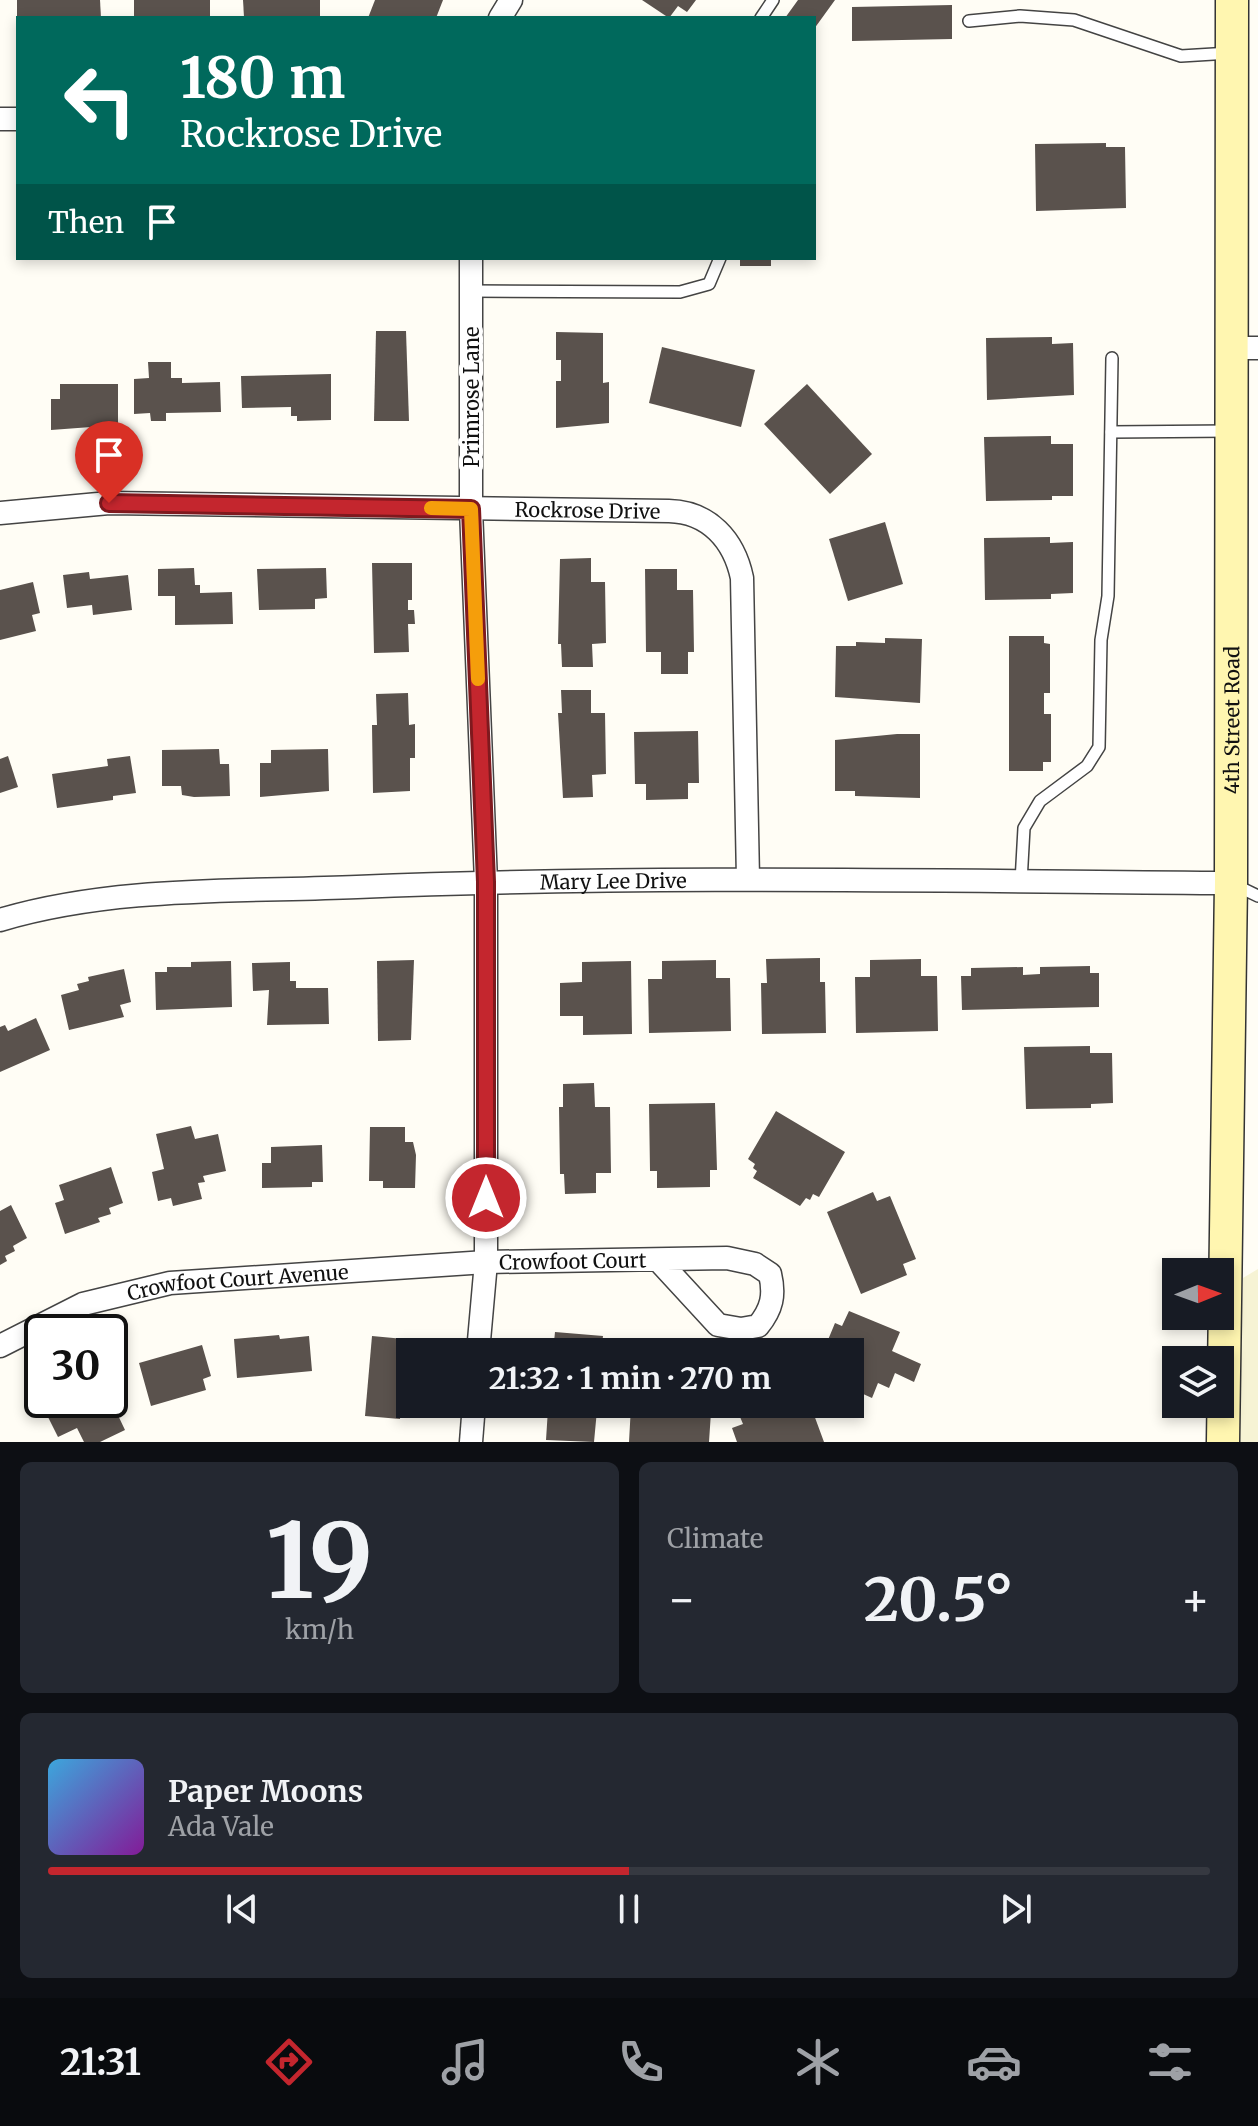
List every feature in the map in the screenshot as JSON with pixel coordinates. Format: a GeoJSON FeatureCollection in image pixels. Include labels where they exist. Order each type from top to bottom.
{"type":"FeatureCollection","features":[{"type":"Feature","properties":{"kind":"street","name":"4th Street Road"},"geometry":{"type":"LineString","coordinates":[[1223,1442],[1244,890],[1231,431],[1245,348],[1232,0]]}},
{"type":"Feature","properties":{"kind":"street","name":"Primrose Lane"},"geometry":{"type":"LineString","coordinates":[[471,260],[471,509],[486,882],[486,1262],[479,1338]]}},
{"type":"Feature","properties":{"kind":"street","name":"Rockrose Drive"},"geometry":{"type":"LineString","coordinates":[[0,513],[109,503],[681,512],[711,524],[729,542],[742,578],[748,879]]}},
{"type":"Feature","properties":{"kind":"street","name":"Mary Lee Drive"},"geometry":{"type":"LineString","coordinates":[[0,920],[109,899],[486,882],[748,879],[1021,882],[1244,890]]}},
{"type":"Feature","properties":{"kind":"street","name":"Crowfoot Court"},"geometry":{"type":"LineString","coordinates":[[486,1262],[727,1258],[755,1264],[770,1274],[774,1292],[768,1313],[758,1326],[741,1329],[718,1325],[659,1261]]}},
{"type":"Feature","properties":{"kind":"street","name":"Crowfoot Court Avenue"},"geometry":{"type":"LineString","coordinates":[[0,1346],[74,1308],[150,1286],[486,1262]]}},
{"type":"Feature","properties":{"kind":"street"},"geometry":{"type":"LineString","coordinates":[[471,1442],[473,1418]]}},
{"type":"Feature","properties":{"kind":"lane"},"geometry":{"type":"LineString","coordinates":[[969,21],[1020,16],[1074,20],[1181,56],[1232,53]]}},
{"type":"Feature","properties":{"kind":"lane"},"geometry":{"type":"LineString","coordinates":[[471,291],[680,292],[709,284],[719,260]]}},
{"type":"Feature","properties":{"kind":"lane"},"geometry":{"type":"LineString","coordinates":[[1021,882],[1024,828],[1040,801],[1087,766],[1099,747],[1101,640],[1108,596],[1112,358]]}},
{"type":"Feature","properties":{"kind":"lane"},"geometry":{"type":"LineString","coordinates":[[1111,432],[1231,431]]}},
{"type":"Feature","properties":{"kind":"shaded area"},"geometry":{"type":"Polygon","coordinates":[[[1258,1269],[1258,1442],[1238,1442],[1243,1278],[1258,1269]]]}},
{"type":"Feature","properties":{"kind":"building"},"geometry":{"type":"Polygon","coordinates":[[[17,0],[100,0],[101,16],[17,16],[17,0]]]}},
{"type":"Feature","properties":{"kind":"building"},"geometry":{"type":"Polygon","coordinates":[[[134,0],[210,0],[210,16],[134,16],[134,0]]]}},
{"type":"Feature","properties":{"kind":"building"},"geometry":{"type":"Polygon","coordinates":[[[243,0],[320,0],[320,16],[244,16],[243,0]]]}},
{"type":"Feature","properties":{"kind":"building"},"geometry":{"type":"Polygon","coordinates":[[[375,0],[443,0],[437,16],[369,16],[375,0]]]}},
{"type":"Feature","properties":{"kind":"building"},"geometry":{"type":"Polygon","coordinates":[[[642,0],[696,0],[687,12],[678,6],[670,16],[642,0]]]}},
{"type":"Feature","properties":{"kind":"building"},"geometry":{"type":"Polygon","coordinates":[[[798,0],[835,0],[816,26],[816,16],[786,16],[798,0]]]}},
{"type":"Feature","properties":{"kind":"building"},"geometry":{"type":"Polygon","coordinates":[[[952,5],[952,39],[852,41],[852,7],[952,5]]]}},
{"type":"Feature","properties":{"kind":"building"},"geometry":{"type":"Polygon","coordinates":[[[1106,143],[1106,147],[1125,147],[1126,208],[1036,211],[1035,144],[1106,143]]]}},
{"type":"Feature","properties":{"kind":"building"},"geometry":{"type":"Polygon","coordinates":[[[740,260],[771,260],[771,266],[740,266],[740,260]]]}},
{"type":"Feature","properties":{"kind":"building"},"geometry":{"type":"Polygon","coordinates":[[[376,331],[406,331],[409,421],[374,421],[376,331]]]}},
{"type":"Feature","properties":{"kind":"building"},"geometry":{"type":"Polygon","coordinates":[[[556,332],[603,333],[603,383],[609,382],[609,423],[556,428],[556,381],[561,381],[561,360],[556,360],[556,332]]]}},
{"type":"Feature","properties":{"kind":"building"},"geometry":{"type":"Polygon","coordinates":[[[1052,337],[1052,344],[1073,343],[1074,395],[987,400],[986,338],[1052,337]]]}},
{"type":"Feature","properties":{"kind":"building"},"geometry":{"type":"Polygon","coordinates":[[[662,347],[755,370],[741,427],[649,403],[662,347]]]}},
{"type":"Feature","properties":{"kind":"building"},"geometry":{"type":"Polygon","coordinates":[[[148,362],[171,362],[171,378],[182,378],[182,383],[220,382],[221,412],[166,413],[166,421],[151,421],[150,413],[134,414],[134,379],[149,378],[148,362]]]}},
{"type":"Feature","properties":{"kind":"building"},"geometry":{"type":"Polygon","coordinates":[[[331,374],[331,420],[297,421],[297,416],[291,416],[291,407],[242,408],[241,376],[331,374]]]}},
{"type":"Feature","properties":{"kind":"building"},"geometry":{"type":"Polygon","coordinates":[[[60,384],[118,384],[118,425],[51,430],[51,399],[60,399],[60,384]]]}},
{"type":"Feature","properties":{"kind":"building"},"geometry":{"type":"Polygon","coordinates":[[[807,384],[872,454],[830,494],[764,424],[807,384]]]}},
{"type":"Feature","properties":{"kind":"building"},"geometry":{"type":"Polygon","coordinates":[[[1051,436],[1051,444],[1073,444],[1073,496],[1052,496],[1052,500],[986,501],[984,437],[1051,436]]]}},
{"type":"Feature","properties":{"kind":"building"},"geometry":{"type":"Polygon","coordinates":[[[885,522],[903,584],[848,601],[829,539],[885,522]]]}},
{"type":"Feature","properties":{"kind":"building"},"geometry":{"type":"Polygon","coordinates":[[[1050,537],[1050,543],[1073,542],[1073,593],[1051,594],[1051,599],[985,600],[984,538],[1050,537]]]}},
{"type":"Feature","properties":{"kind":"building"},"geometry":{"type":"Polygon","coordinates":[[[591,558],[591,582],[605,582],[606,643],[592,644],[593,667],[562,667],[561,644],[558,644],[560,559],[591,558]]]}},
{"type":"Feature","properties":{"kind":"building"},"geometry":{"type":"Polygon","coordinates":[[[372,563],[412,563],[412,600],[408,600],[408,610],[414,610],[415,624],[408,624],[409,652],[374,653],[372,563]]]}},
{"type":"Feature","properties":{"kind":"building"},"geometry":{"type":"Polygon","coordinates":[[[194,568],[195,585],[200,585],[200,593],[232,592],[233,624],[175,625],[175,596],[158,596],[158,569],[194,568]]]}},
{"type":"Feature","properties":{"kind":"building"},"geometry":{"type":"Polygon","coordinates":[[[326,568],[327,598],[315,599],[315,609],[259,610],[257,569],[326,568]]]}},
{"type":"Feature","properties":{"kind":"building"},"geometry":{"type":"Polygon","coordinates":[[[645,569],[677,569],[677,590],[693,590],[694,652],[688,652],[688,674],[661,674],[661,652],[646,652],[645,569]]]}},
{"type":"Feature","properties":{"kind":"building"},"geometry":{"type":"Polygon","coordinates":[[[89,572],[90,579],[128,575],[132,610],[93,615],[92,605],[67,608],[63,575],[89,572]]]}},
{"type":"Feature","properties":{"kind":"building"},"geometry":{"type":"Polygon","coordinates":[[[33,582],[40,613],[32,615],[36,631],[0,640],[0,590],[33,582]]]}},
{"type":"Feature","properties":{"kind":"building"},"geometry":{"type":"Polygon","coordinates":[[[1009,636],[1044,636],[1044,643],[1050,644],[1050,693],[1044,693],[1044,714],[1051,714],[1051,762],[1043,762],[1043,771],[1009,771],[1009,636]]]}},
{"type":"Feature","properties":{"kind":"building"},"geometry":{"type":"Polygon","coordinates":[[[885,638],[922,639],[920,703],[835,697],[836,646],[856,646],[856,642],[885,643],[885,638]]]}},
{"type":"Feature","properties":{"kind":"building"},"geometry":{"type":"Polygon","coordinates":[[[561,690],[591,690],[591,713],[605,713],[606,774],[592,775],[593,797],[563,798],[558,713],[562,713],[561,690]]]}},
{"type":"Feature","properties":{"kind":"building"},"geometry":{"type":"Polygon","coordinates":[[[408,693],[409,725],[415,724],[415,758],[410,758],[410,791],[373,793],[372,725],[377,725],[376,694],[408,693]]]}},
{"type":"Feature","properties":{"kind":"building"},"geometry":{"type":"Polygon","coordinates":[[[698,731],[699,783],[688,783],[688,799],[646,800],[646,784],[635,784],[634,732],[698,731]]]}},
{"type":"Feature","properties":{"kind":"building"},"geometry":{"type":"Polygon","coordinates":[[[920,734],[920,798],[855,796],[855,791],[835,791],[835,740],[920,734]]]}},
{"type":"Feature","properties":{"kind":"building"},"geometry":{"type":"Polygon","coordinates":[[[219,749],[220,764],[229,764],[230,796],[194,797],[182,795],[181,786],[162,786],[162,750],[219,749]]]}},
{"type":"Feature","properties":{"kind":"building"},"geometry":{"type":"Polygon","coordinates":[[[328,749],[329,791],[260,797],[260,763],[271,763],[271,750],[328,749]]]}},
{"type":"Feature","properties":{"kind":"building"},"geometry":{"type":"Polygon","coordinates":[[[8,756],[18,787],[0,793],[0,759],[8,756]]]}},
{"type":"Feature","properties":{"kind":"building"},"geometry":{"type":"Polygon","coordinates":[[[130,756],[136,793],[113,796],[113,800],[57,808],[52,774],[108,766],[107,759],[130,756]]]}},
{"type":"Feature","properties":{"kind":"building"},"geometry":{"type":"Polygon","coordinates":[[[820,958],[820,982],[825,982],[826,1033],[762,1034],[761,983],[767,983],[766,959],[820,958]]]}},
{"type":"Feature","properties":{"kind":"building"},"geometry":{"type":"Polygon","coordinates":[[[921,959],[921,976],[937,976],[938,1031],[856,1033],[855,977],[870,977],[870,960],[921,959]]]}},
{"type":"Feature","properties":{"kind":"building"},"geometry":{"type":"Polygon","coordinates":[[[414,960],[411,1040],[378,1041],[377,961],[414,960]]]}},
{"type":"Feature","properties":{"kind":"building"},"geometry":{"type":"Polygon","coordinates":[[[716,960],[716,978],[730,978],[731,1031],[649,1033],[648,979],[662,979],[662,961],[716,960]]]}},
{"type":"Feature","properties":{"kind":"building"},"geometry":{"type":"Polygon","coordinates":[[[231,961],[232,1007],[156,1010],[155,972],[167,972],[167,967],[191,967],[191,962],[231,961]]]}},
{"type":"Feature","properties":{"kind":"building"},"geometry":{"type":"Polygon","coordinates":[[[631,961],[632,1034],[583,1035],[583,1016],[560,1016],[560,983],[582,982],[582,962],[631,961]]]}},
{"type":"Feature","properties":{"kind":"building"},"geometry":{"type":"Polygon","coordinates":[[[290,962],[290,981],[296,981],[296,988],[328,988],[329,1024],[267,1025],[269,990],[253,991],[252,963],[290,962]]]}},
{"type":"Feature","properties":{"kind":"building"},"geometry":{"type":"Polygon","coordinates":[[[1090,966],[1090,973],[1099,973],[1099,1007],[962,1010],[961,976],[971,976],[971,968],[1023,967],[1023,975],[1040,974],[1040,967],[1090,966]]]}},
{"type":"Feature","properties":{"kind":"building"},"geometry":{"type":"Polygon","coordinates":[[[124,969],[131,1002],[120,1005],[124,1017],[69,1030],[61,995],[79,990],[77,984],[89,981],[88,977],[124,969]]]}},
{"type":"Feature","properties":{"kind":"building"},"geometry":{"type":"Polygon","coordinates":[[[36,1018],[50,1050],[0,1072],[0,1027],[5,1025],[8,1031],[36,1018]]]}},
{"type":"Feature","properties":{"kind":"building"},"geometry":{"type":"Polygon","coordinates":[[[1090,1046],[1090,1053],[1112,1053],[1113,1103],[1091,1104],[1091,1108],[1026,1109],[1024,1047],[1090,1046]]]}},
{"type":"Feature","properties":{"kind":"building"},"geometry":{"type":"Polygon","coordinates":[[[594,1083],[595,1107],[610,1107],[611,1173],[596,1173],[596,1193],[565,1194],[564,1174],[560,1174],[559,1107],[563,1107],[563,1084],[594,1083]]]}},
{"type":"Feature","properties":{"kind":"building"},"geometry":{"type":"Polygon","coordinates":[[[715,1103],[717,1170],[710,1170],[710,1187],[657,1188],[657,1171],[650,1171],[649,1104],[715,1103]]]}},
{"type":"Feature","properties":{"kind":"building"},"geometry":{"type":"Polygon","coordinates":[[[776,1111],[845,1152],[819,1197],[813,1194],[800,1206],[753,1178],[757,1171],[753,1168],[755,1164],[748,1159],[776,1111]]]}},
{"type":"Feature","properties":{"kind":"building"},"geometry":{"type":"Polygon","coordinates":[[[191,1126],[195,1139],[218,1134],[226,1171],[203,1176],[205,1182],[198,1183],[202,1199],[173,1206],[171,1198],[158,1201],[152,1172],[164,1169],[156,1134],[191,1126]]]}},
{"type":"Feature","properties":{"kind":"building"},"geometry":{"type":"Polygon","coordinates":[[[370,1127],[405,1127],[405,1142],[413,1142],[416,1155],[415,1188],[383,1188],[383,1181],[369,1181],[370,1127]]]}},
{"type":"Feature","properties":{"kind":"building"},"geometry":{"type":"Polygon","coordinates":[[[322,1145],[323,1182],[312,1182],[312,1187],[262,1188],[262,1163],[271,1163],[271,1147],[322,1145]]]}},
{"type":"Feature","properties":{"kind":"building"},"geometry":{"type":"Polygon","coordinates":[[[111,1167],[123,1203],[109,1208],[111,1214],[98,1218],[100,1222],[65,1234],[55,1203],[64,1200],[59,1185],[111,1167]]]}},
{"type":"Feature","properties":{"kind":"building"},"geometry":{"type":"Polygon","coordinates":[[[873,1192],[877,1201],[890,1196],[916,1259],[903,1264],[907,1275],[861,1294],[827,1212],[873,1192]]]}},
{"type":"Feature","properties":{"kind":"building"},"geometry":{"type":"Polygon","coordinates":[[[11,1205],[27,1238],[13,1246],[15,1251],[5,1256],[7,1261],[0,1265],[0,1211],[11,1205]]]}},
{"type":"Feature","properties":{"kind":"building"},"geometry":{"type":"Polygon","coordinates":[[[849,1311],[900,1332],[892,1351],[921,1364],[914,1382],[895,1373],[889,1388],[878,1383],[872,1398],[864,1394],[864,1338],[829,1338],[835,1323],[842,1326],[849,1311]]]}},
{"type":"Feature","properties":{"kind":"building"},"geometry":{"type":"Polygon","coordinates":[[[555,1332],[603,1336],[603,1338],[554,1338],[555,1332]]]}},
{"type":"Feature","properties":{"kind":"building"},"geometry":{"type":"Polygon","coordinates":[[[279,1335],[280,1339],[309,1336],[312,1371],[237,1378],[234,1339],[279,1335]]]}},
{"type":"Feature","properties":{"kind":"building"},"geometry":{"type":"Polygon","coordinates":[[[372,1336],[396,1338],[396,1418],[400,1419],[365,1416],[372,1336]]]}},
{"type":"Feature","properties":{"kind":"building"},"geometry":{"type":"Polygon","coordinates":[[[202,1345],[211,1376],[203,1379],[206,1390],[151,1406],[139,1363],[202,1345]]]}},
{"type":"Feature","properties":{"kind":"building"},"geometry":{"type":"Polygon","coordinates":[[[48,1418],[119,1418],[125,1430],[100,1442],[84,1442],[77,1428],[58,1437],[48,1418]]]}},
{"type":"Feature","properties":{"kind":"building"},"geometry":{"type":"Polygon","coordinates":[[[547,1418],[596,1418],[594,1442],[546,1440],[547,1418]]]}},
{"type":"Feature","properties":{"kind":"building"},"geometry":{"type":"Polygon","coordinates":[[[630,1418],[711,1418],[709,1442],[629,1442],[630,1418]]]}},
{"type":"Feature","properties":{"kind":"building"},"geometry":{"type":"Polygon","coordinates":[[[740,1418],[815,1418],[824,1442],[737,1442],[732,1428],[743,1424],[740,1418]]]}},
{"type":"Feature","properties":{"kind":"slow traffic"},"geometry":{"type":"LineString","coordinates":[[431,508],[471,509],[478,679]]}},
{"type":"Feature","properties":{"kind":"route"},"geometry":{"type":"LineString","coordinates":[[109,503],[471,509],[486,882],[486,1198]]}}]}
